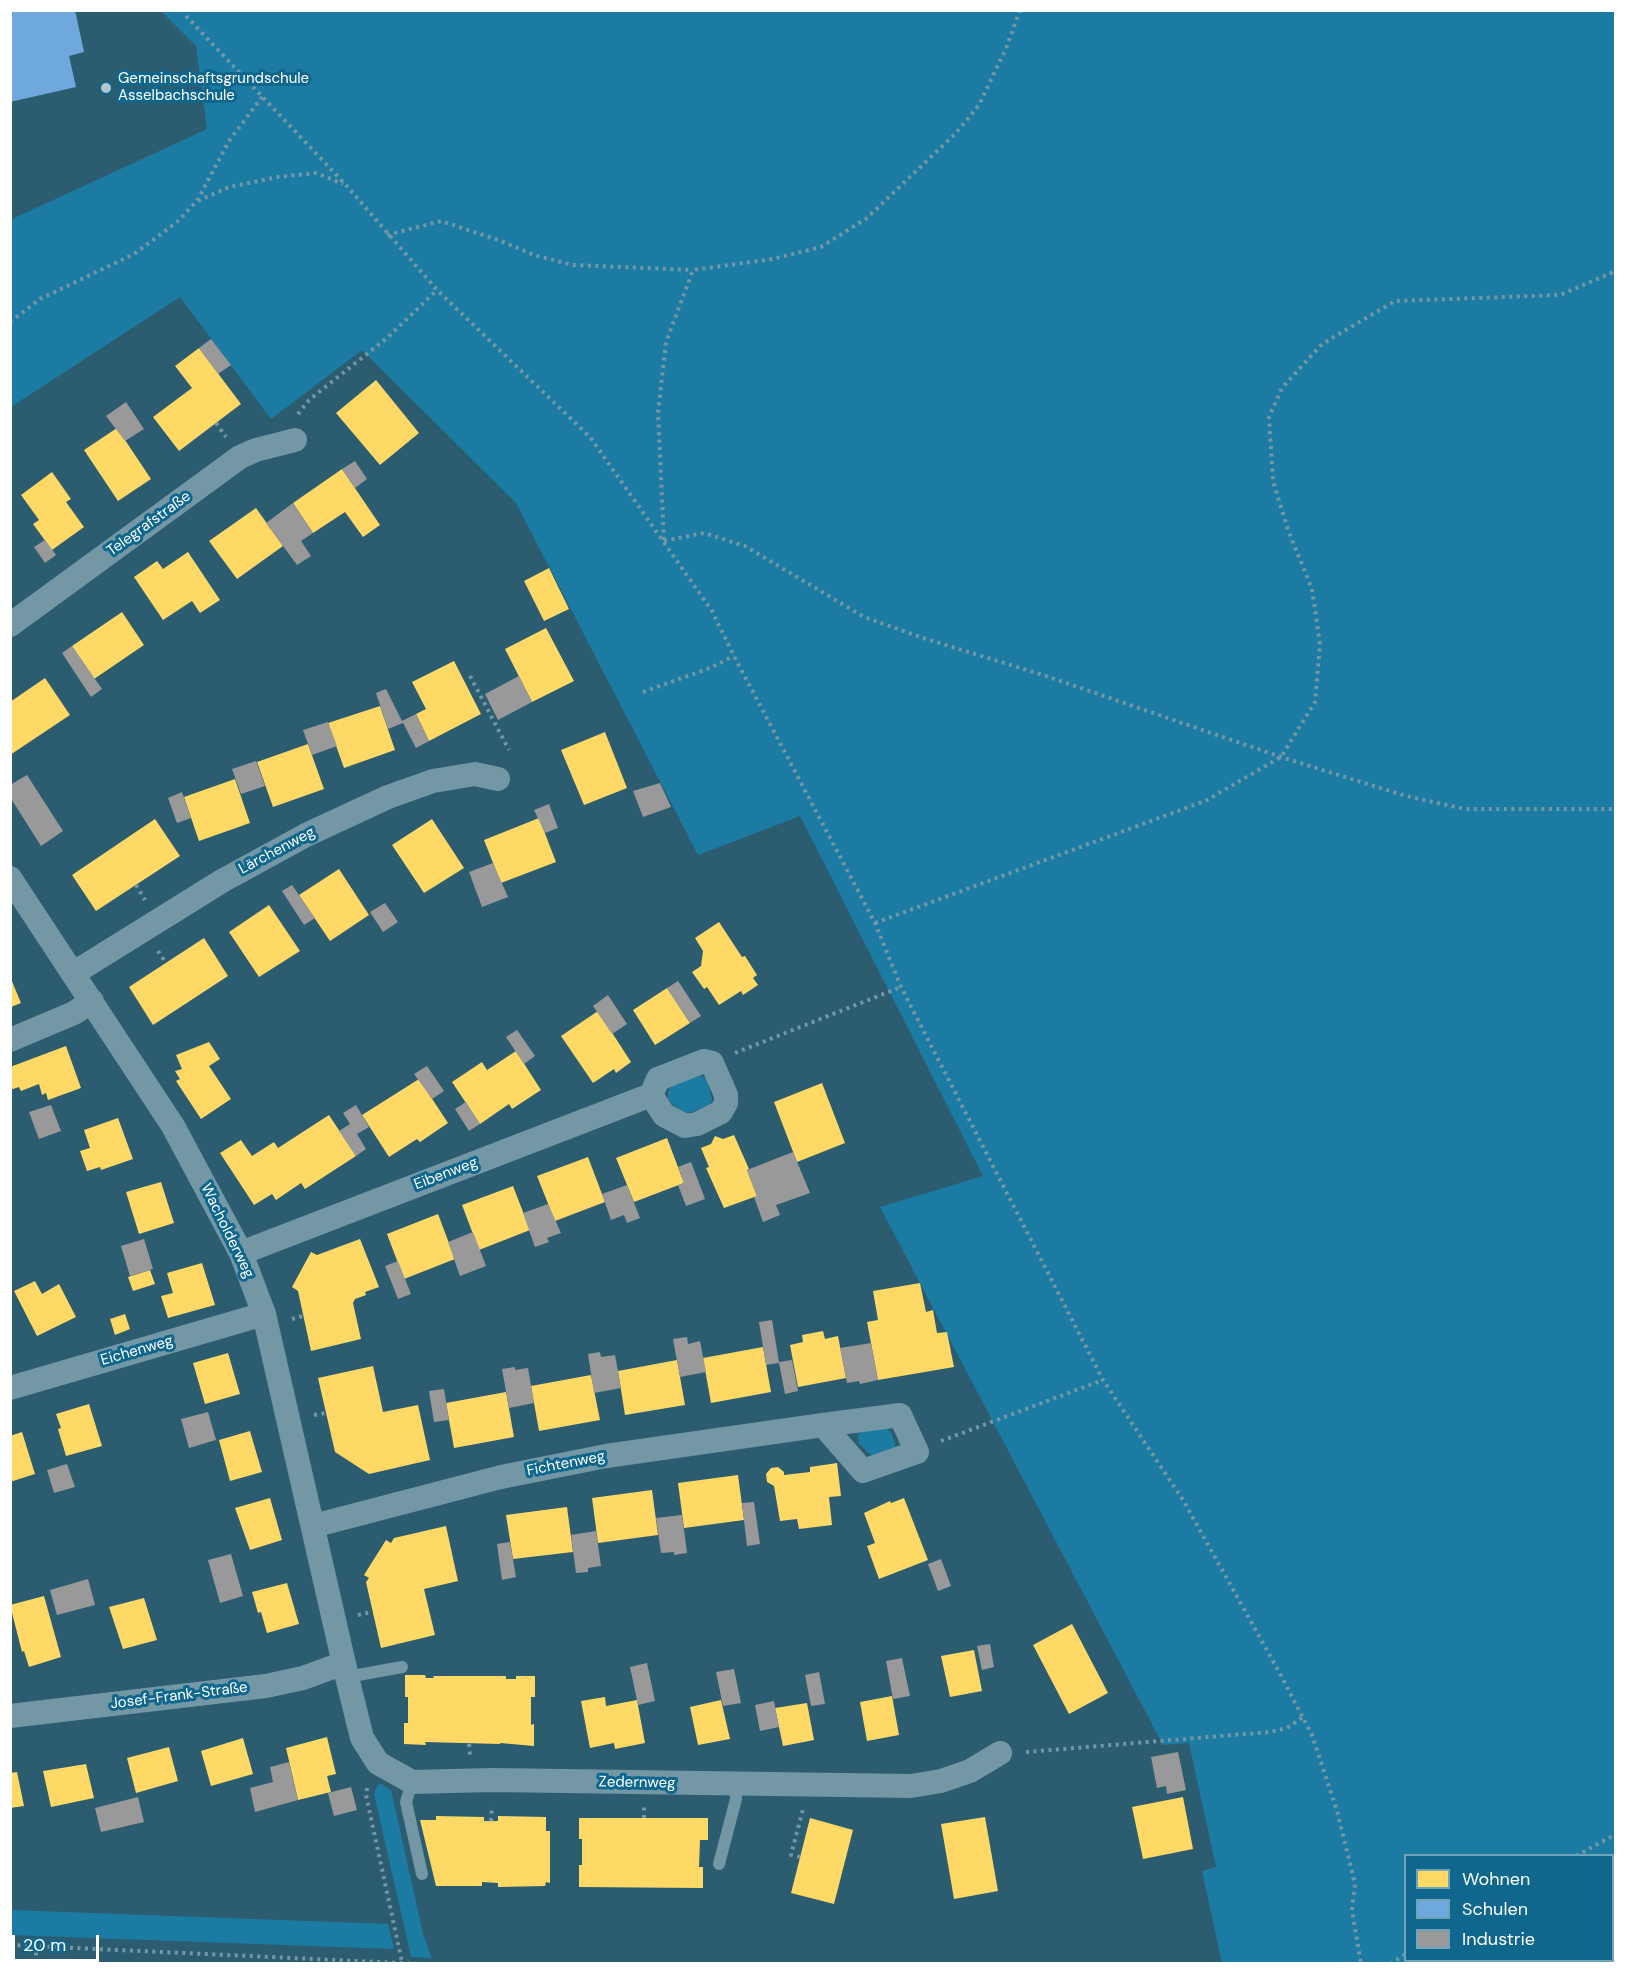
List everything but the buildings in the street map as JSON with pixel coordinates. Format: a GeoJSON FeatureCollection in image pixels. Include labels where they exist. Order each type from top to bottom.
{"type":"FeatureCollection","features":[{"type":"Feature","properties":{"kind":"street","name":"Telegrafstraße"},"geometry":{"type":"LineString","coordinates":[[10,625],[240,457],[256,450],[295,440]]}},
{"type":"Feature","properties":{"kind":"street","name":"Lärchenweg"},"geometry":{"type":"LineString","coordinates":[[74,973],[222,881],[306,834],[378,801],[433,781],[475,774],[498,779]]}},
{"type":"Feature","properties":{"kind":"street","name":"Wacholderweg"},"geometry":{"type":"LineString","coordinates":[[10,878],[173,1126],[241,1253],[264,1314],[345,1670]]}},
{"type":"Feature","properties":{"kind":"street"},"geometry":{"type":"LineString","coordinates":[[10,1040],[74,1013],[92,1001]]}},
{"type":"Feature","properties":{"kind":"street","name":"Eibenweg"},"geometry":{"type":"LineString","coordinates":[[241,1253],[651,1095],[658,1079],[704,1061],[712,1063]]}},
{"type":"Feature","properties":{"kind":"street"},"geometry":{"type":"LineString","coordinates":[[651,1095],[664,1115],[685,1126],[697,1124],[721,1112],[726,1104],[726,1095],[712,1063]]}},
{"type":"Feature","properties":{"kind":"street","name":"Eichenweg"},"geometry":{"type":"LineString","coordinates":[[10,1388],[264,1314]]}},
{"type":"Feature","properties":{"kind":"street","name":"Fichtenweg"},"geometry":{"type":"LineString","coordinates":[[313,1526],[501,1477],[606,1456],[824,1425],[900,1415],[914,1444]]}},
{"type":"Feature","properties":{"kind":"street"},"geometry":{"type":"LineString","coordinates":[[824,1425],[863,1471],[917,1452],[914,1444]]}},
{"type":"Feature","properties":{"kind":"street"},"geometry":{"type":"LineString","coordinates":[[345,1670],[362,1737],[378,1763],[412,1782]]}},
{"type":"Feature","properties":{"kind":"street","name":"Josef-Frank-Straße"},"geometry":{"type":"LineString","coordinates":[[10,1716],[266,1686],[345,1670]]}},
{"type":"Feature","properties":{"kind":"street","name":"Zedernweg"},"geometry":{"type":"LineString","coordinates":[[412,1782],[493,1780],[911,1786],[941,1781],[970,1772],[1000,1753]]}},
{"type":"Feature","properties":{"kind":"lane"},"geometry":{"type":"LineString","coordinates":[[345,1670],[402,1666]]}},
{"type":"Feature","properties":{"kind":"lane"},"geometry":{"type":"LineString","coordinates":[[412,1782],[406,1802],[422,1874]]}},
{"type":"Feature","properties":{"kind":"lane"},"geometry":{"type":"LineString","coordinates":[[719,1864],[736,1799],[736,1785]]}},
{"type":"Feature","properties":{"kind":"path"},"geometry":{"type":"LineString","coordinates":[[387,235],[441,221],[501,241],[534,255],[573,265],[693,270],[773,259],[821,247],[867,219],[956,133],[979,105],[1007,46],[1020,10]]}},
{"type":"Feature","properties":{"kind":"path"},"geometry":{"type":"LineString","coordinates":[[186,16],[345,184],[437,290],[590,437],[712,610],[734,656],[875,922],[901,987],[1103,1380],[1183,1500],[1312,1735],[1337,1810],[1355,1884],[1352,1910],[1361,1964]]}},
{"type":"Feature","properties":{"kind":"path"},"geometry":{"type":"LineString","coordinates":[[10,322],[40,299],[134,254],[176,223],[197,201],[229,141],[262,98]]}},
{"type":"Feature","properties":{"kind":"path"},"geometry":{"type":"LineString","coordinates":[[197,201],[229,188],[278,177],[316,172],[345,184]]}},
{"type":"Feature","properties":{"kind":"path"},"geometry":{"type":"LineString","coordinates":[[664,541],[658,413],[666,342],[693,270]]}},
{"type":"Feature","properties":{"kind":"path"},"geometry":{"type":"LineString","coordinates":[[875,922],[1205,801],[1281,757],[1315,702],[1320,644],[1312,589],[1288,530],[1273,481],[1269,417],[1282,388],[1322,344],[1395,301],[1560,295],[1616,271]]}},
{"type":"Feature","properties":{"kind":"path"},"geometry":{"type":"LineString","coordinates":[[309,400],[387,339],[437,290]]}},
{"type":"Feature","properties":{"kind":"path"},"geometry":{"type":"LineString","coordinates":[[664,541],[704,533],[745,546],[864,617],[1055,679],[1281,757],[1406,796],[1465,809],[1616,809]]}},
{"type":"Feature","properties":{"kind":"path"},"geometry":{"type":"LineString","coordinates":[[643,692],[710,668],[734,656]]}},
{"type":"Feature","properties":{"kind":"path"},"geometry":{"type":"LineString","coordinates":[[470,676],[509,750]]}},
{"type":"Feature","properties":{"kind":"path"},"geometry":{"type":"LineString","coordinates":[[712,1063],[901,987]]}},
{"type":"Feature","properties":{"kind":"path"},"geometry":{"type":"LineString","coordinates":[[914,1444],[938,1442],[1103,1380]]}},
{"type":"Feature","properties":{"kind":"path"},"geometry":{"type":"LineString","coordinates":[[1043,1751],[1270,1732],[1287,1728],[1303,1717]]}},
{"type":"Feature","properties":{"kind":"path"},"geometry":{"type":"LineString","coordinates":[[378,1763],[369,1775],[366,1795],[402,1963]]}},
{"type":"Feature","properties":{"kind":"path"},"geometry":{"type":"LineString","coordinates":[[800,1857],[791,1855],[810,1785]]}},
{"type":"Feature","properties":{"kind":"path"},"geometry":{"type":"LineString","coordinates":[[1580,1854],[1616,1834]]}},
{"type":"Feature","properties":{"kind":"path"},"geometry":{"type":"LineString","coordinates":[[10,1945],[422,1964]]}},
{"type":"Feature","properties":{"kind":"path"},"geometry":{"type":"LineString","coordinates":[[35,1945],[37,1964]]}},
{"type":"Feature","properties":{"kind":"path"},"geometry":{"type":"LineString","coordinates":[[1390,1964],[1404,1955]]}},
{"type":"Feature","properties":{"kind":"shaded area"},"geometry":{"type":"Polygon","coordinates":[[[161,11],[1615,11],[1615,1963],[1222,1963],[1202,1871],[1216,1867],[1189,1743],[1163,1745],[880,1207],[983,1176],[800,816],[698,855],[516,503],[362,350],[271,419],[180,297],[11,407],[10,220],[207,129],[196,46],[161,11]]]}},
{"type":"Feature","properties":{"kind":"shaded area"},"geometry":{"type":"Polygon","coordinates":[[[702,1076],[707,1080],[712,1100],[709,1105],[686,1114],[672,1104],[668,1099],[668,1092],[670,1087],[702,1076]]]}},
{"type":"Feature","properties":{"kind":"shaded area"},"geometry":{"type":"Polygon","coordinates":[[[884,1427],[891,1432],[895,1448],[874,1458],[859,1444],[858,1435],[861,1431],[884,1427]]]}},
{"type":"Feature","properties":{"kind":"shaded area"},"geometry":{"type":"Polygon","coordinates":[[[379,1783],[391,1790],[423,1934],[432,1958],[411,1957],[374,1793],[379,1783]]]}},
{"type":"Feature","properties":{"kind":"shaded area"},"geometry":{"type":"Polygon","coordinates":[[[11,1910],[388,1924],[394,1949],[11,1935],[11,1910]]]}},
{"type":"Feature","properties":{"kind":"waterway"},"geometry":{"type":"LineString","coordinates":[[1415,1964],[1424,1962]]}},
{"type":"Feature","properties":{"kind":"waterway"},"geometry":{"type":"LineString","coordinates":[[1489,1962],[1497,1964]]}},
{"type":"Feature","properties":{"kind":"place","name":"Gemeinschaftsgrundschule Asselbachschule"},"geometry":{"type":"Point","coordinates":[106,88]}}]}
